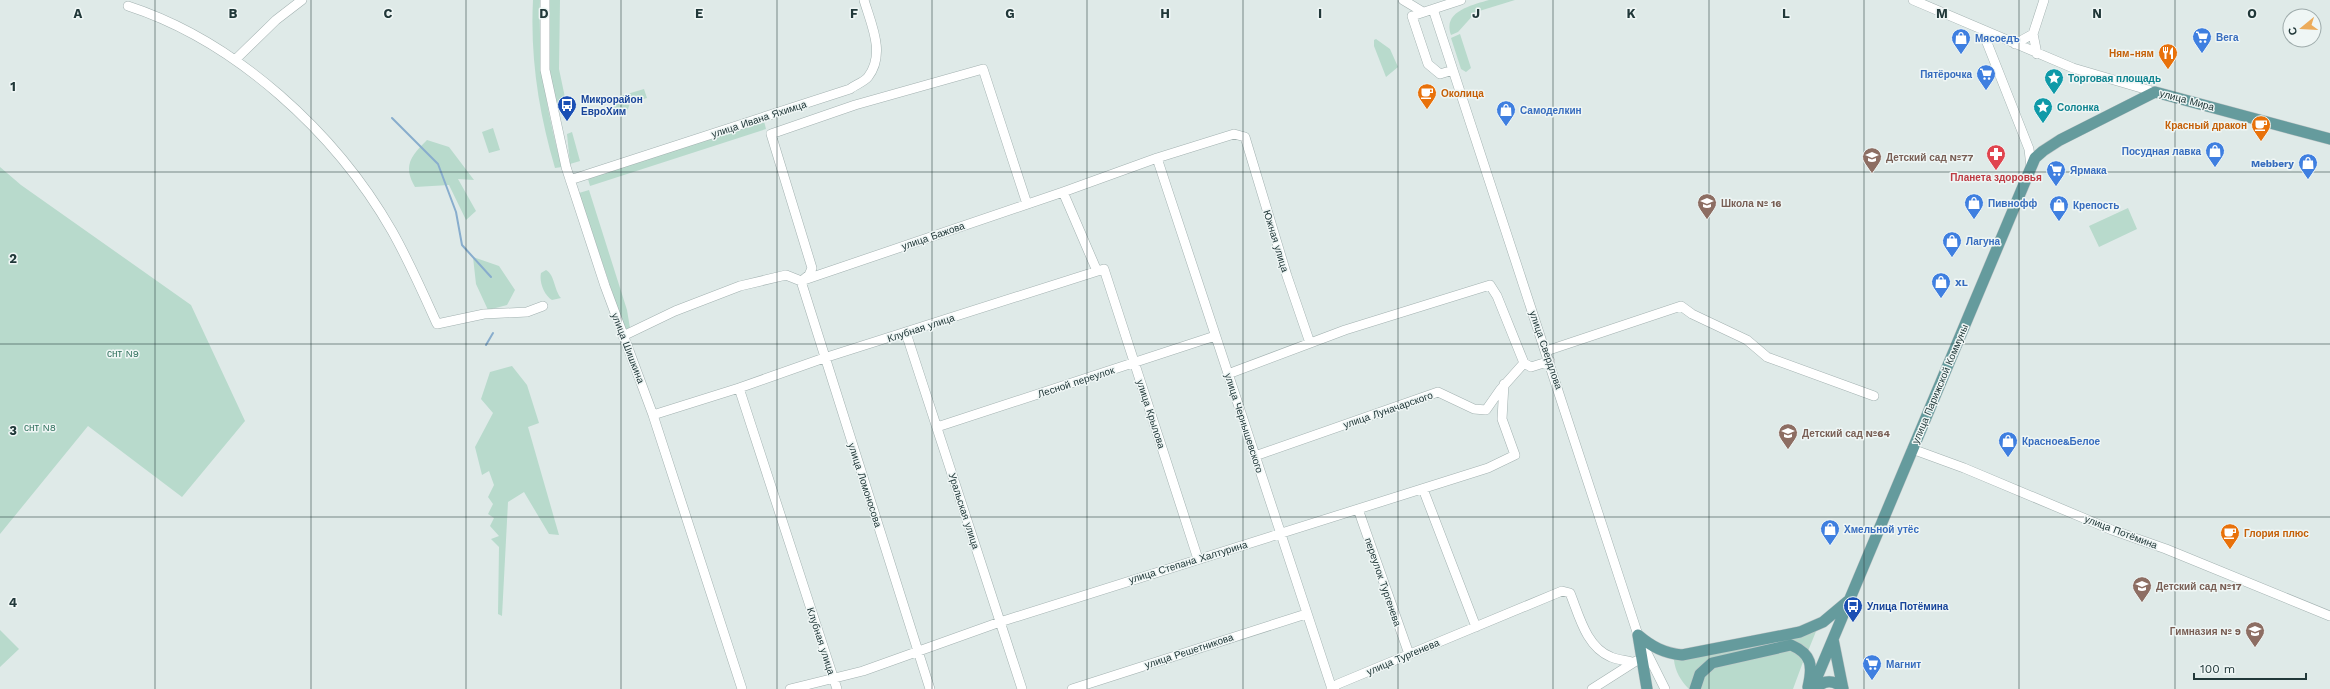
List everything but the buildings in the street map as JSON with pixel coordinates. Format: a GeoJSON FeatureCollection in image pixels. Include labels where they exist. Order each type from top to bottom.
{"type":"FeatureCollection","features":[{"type":"Feature","properties":{"kind":"main road","name":"улица Парижской Коммуны"},"geometry":{"type":"LineString","coordinates":[[1812,689],[2035,158],[2060,140],[2155,92]]}},
{"type":"Feature","properties":{"kind":"main road","name":"улица Мира"},"geometry":{"type":"LineString","coordinates":[[2155,92],[2330,139]]}},
{"type":"Feature","properties":{"kind":"main road"},"geometry":{"type":"LineString","coordinates":[[1638,635],[1651,646],[1667,654],[1682,655],[1800,632],[1823,622],[1850,599]]}},
{"type":"Feature","properties":{"kind":"main road"},"geometry":{"type":"LineString","coordinates":[[1638,635],[1636,661],[1647,689]]}},
{"type":"Feature","properties":{"kind":"main road"},"geometry":{"type":"LineString","coordinates":[[1833,639],[1843,689]]}},
{"type":"Feature","properties":{"kind":"main road"},"geometry":{"type":"LineString","coordinates":[[1695,689],[1700,674],[1712,663],[1791,645],[1802,650],[1809,660],[1811,670],[1808,689]]}},
{"type":"Feature","properties":{"kind":"main road"},"geometry":{"type":"LineString","coordinates":[[1816,689],[1824,683],[1830,682],[1837,683],[1843,689]]}},
{"type":"Feature","properties":{"kind":"street"},"geometry":{"type":"LineString","coordinates":[[235,60],[276,20],[302,0]]}},
{"type":"Feature","properties":{"kind":"street","name":"улица Шишкина"},"geometry":{"type":"LineString","coordinates":[[545,0],[546,70],[555,124],[570,180],[622,336],[653,414],[742,689]]}},
{"type":"Feature","properties":{"kind":"street","name":"улица Ивана Яхимца"},"geometry":{"type":"LineString","coordinates":[[570,180],[850,89],[867,78],[875,65],[877,48],[864,0]]}},
{"type":"Feature","properties":{"kind":"street"},"geometry":{"type":"LineString","coordinates":[[1403,0],[1423,12]]}},
{"type":"Feature","properties":{"kind":"street"},"geometry":{"type":"LineString","coordinates":[[1453,70],[1440,74],[1428,64],[1412,16],[1461,0]]}},
{"type":"Feature","properties":{"kind":"street","name":"улица Мира"},"geometry":{"type":"LineString","coordinates":[[1913,0],[2081,71],[2155,92]]}},
{"type":"Feature","properties":{"kind":"street"},"geometry":{"type":"LineString","coordinates":[[2038,54],[2033,34],[2044,0]]}},
{"type":"Feature","properties":{"kind":"street"},"geometry":{"type":"LineString","coordinates":[[128,6],[155,16],[235,60],[287,102],[324,139],[362,185],[392,230],[437,324],[484,314],[526,312],[543,306]]}},
{"type":"Feature","properties":{"kind":"street","name":"улица Свердлова"},"geometry":{"type":"LineString","coordinates":[[1433,9],[1550,361],[1638,635],[1665,689]]}},
{"type":"Feature","properties":{"kind":"street"},"geometry":{"type":"LineString","coordinates":[[1982,30],[2028,149],[2031,168]]}},
{"type":"Feature","properties":{"kind":"street"},"geometry":{"type":"LineString","coordinates":[[2015,44],[2033,34]]}},
{"type":"Feature","properties":{"kind":"street"},"geometry":{"type":"LineString","coordinates":[[622,336],[675,311],[740,286],[786,275],[801,281],[809,275],[812,268],[771,134],[855,105],[983,69],[1027,204]]}},
{"type":"Feature","properties":{"kind":"street","name":"улица Бажова"},"geometry":{"type":"LineString","coordinates":[[801,281],[1063,192],[1157,158],[1234,134],[1245,137]]}},
{"type":"Feature","properties":{"kind":"street","name":"Южная улица"},"geometry":{"type":"LineString","coordinates":[[1245,137],[1286,276],[1310,343]]}},
{"type":"Feature","properties":{"kind":"street","name":"улица Чернышевского"},"geometry":{"type":"LineString","coordinates":[[1157,158],[1331,689]]}},
{"type":"Feature","properties":{"kind":"street","name":"улица Крылова"},"geometry":{"type":"LineString","coordinates":[[1063,192],[1100,270],[1134,363],[1198,559]]}},
{"type":"Feature","properties":{"kind":"street","name":"Клубная улица"},"geometry":{"type":"LineString","coordinates":[[653,414],[739,388],[824,358],[1100,270]]}},
{"type":"Feature","properties":{"kind":"street","name":"улица Ломоносова"},"geometry":{"type":"LineString","coordinates":[[801,281],[824,358],[930,689]]}},
{"type":"Feature","properties":{"kind":"street"},"geometry":{"type":"LineString","coordinates":[[1228,374],[1310,343],[1417,306],[1490,285],[1497,296],[1524,363],[1531,367],[1550,361]]}},
{"type":"Feature","properties":{"kind":"street"},"geometry":{"type":"LineString","coordinates":[[1546,351],[1682,306],[1692,314],[1747,340],[1768,357],[1874,396]]}},
{"type":"Feature","properties":{"kind":"street","name":"Уральская улица"},"geometry":{"type":"LineString","coordinates":[[906,333],[1022,689]]}},
{"type":"Feature","properties":{"kind":"street","name":"Лесной переулок"},"geometry":{"type":"LineString","coordinates":[[937,427],[1215,336]]}},
{"type":"Feature","properties":{"kind":"street","name":"улица Луначарского"},"geometry":{"type":"LineString","coordinates":[[1254,456],[1438,392],[1474,409],[1486,410],[1504,384],[1524,363]]}},
{"type":"Feature","properties":{"kind":"street","name":"улица Степана Халтурина"},"geometry":{"type":"LineString","coordinates":[[790,689],[863,671],[918,650],[1000,622],[1488,468],[1515,455],[1502,419],[1504,384]]}},
{"type":"Feature","properties":{"kind":"street","name":"Клубная улица"},"geometry":{"type":"LineString","coordinates":[[739,388],[837,689]]}},
{"type":"Feature","properties":{"kind":"street","name":"улица Потёмина"},"geometry":{"type":"LineString","coordinates":[[1912,449],[1964,468],[2112,530],[2166,549],[2330,616]]}},
{"type":"Feature","properties":{"kind":"street"},"geometry":{"type":"LineString","coordinates":[[1423,489],[1476,627]]}},
{"type":"Feature","properties":{"kind":"street","name":"переулок Тургенева"},"geometry":{"type":"LineString","coordinates":[[1358,509],[1409,654]]}},
{"type":"Feature","properties":{"kind":"street","name":"улица Тургенева"},"geometry":{"type":"LineString","coordinates":[[1331,689],[1338,684],[1558,592],[1570,593],[1586,633],[1601,652],[1612,657],[1636,661]]}},
{"type":"Feature","properties":{"kind":"street","name":"улица Решетникова"},"geometry":{"type":"LineString","coordinates":[[1072,689],[1306,614]]}},
{"type":"Feature","properties":{"kind":"street"},"geometry":{"type":"LineString","coordinates":[[1592,689],[1636,661]]}},
{"type":"Feature","properties":{"kind":"green space"},"geometry":{"type":"Polygon","coordinates":[[[533,0],[540,0],[540,43],[544,85],[556,146],[562,167],[555,168],[540,106],[534,64],[532,22],[533,0]]]}},
{"type":"Feature","properties":{"kind":"green space"},"geometry":{"type":"Polygon","coordinates":[[[549,0],[560,0],[559,69],[568,112],[562,114],[552,92],[548,48],[549,0]]]}},
{"type":"Feature","properties":{"kind":"green space"},"geometry":{"type":"Polygon","coordinates":[[[1489,0],[1515,0],[1476,12],[1458,32],[1451,35],[1449,27],[1451,20],[1455,15],[1461,10],[1489,0]]]}},
{"type":"Feature","properties":{"kind":"green space"},"geometry":{"type":"Polygon","coordinates":[[[1460,34],[1471,68],[1466,72],[1461,69],[1451,38],[1460,34]]]}},
{"type":"Feature","properties":{"kind":"green space"},"geometry":{"type":"Polygon","coordinates":[[[1376,39],[1390,49],[1398,67],[1386,77],[1374,46],[1374,40],[1376,39]]]}},
{"type":"Feature","properties":{"kind":"green space"},"geometry":{"type":"Polygon","coordinates":[[[644,89],[647,98],[630,103],[628,109],[624,111],[613,108],[613,101],[617,97],[644,89]]]}},
{"type":"Feature","properties":{"kind":"green space"},"geometry":{"type":"Polygon","coordinates":[[[764,121],[766,129],[590,186],[588,179],[764,121]]]}},
{"type":"Feature","properties":{"kind":"green space"},"geometry":{"type":"Polygon","coordinates":[[[493,128],[500,150],[489,153],[482,132],[493,128]]]}},
{"type":"Feature","properties":{"kind":"green space"},"geometry":{"type":"Polygon","coordinates":[[[572,132],[580,161],[570,164],[567,134],[572,132]]]}},
{"type":"Feature","properties":{"kind":"green space"},"geometry":{"type":"Polygon","coordinates":[[[427,140],[449,147],[474,180],[458,179],[476,211],[466,220],[449,185],[415,187],[411,179],[409,172],[410,161],[427,140]]]}},
{"type":"Feature","properties":{"kind":"green space","name":"снт N9"},"geometry":{"type":"Polygon","coordinates":[[[0,167],[21,185],[191,305],[245,421],[182,497],[88,426],[0,534],[0,167]]]}},
{"type":"Feature","properties":{"kind":"green space"},"geometry":{"type":"Polygon","coordinates":[[[589,190],[627,310],[630,328],[625,330],[579,193],[589,190]]]}},
{"type":"Feature","properties":{"kind":"green space"},"geometry":{"type":"Polygon","coordinates":[[[2128,208],[2137,229],[2099,247],[2089,226],[2128,208]]]}},
{"type":"Feature","properties":{"kind":"green space"},"geometry":{"type":"Polygon","coordinates":[[[473,257],[499,266],[515,290],[507,305],[488,310],[476,284],[473,257]]]}},
{"type":"Feature","properties":{"kind":"green space"},"geometry":{"type":"Polygon","coordinates":[[[546,270],[551,275],[561,298],[552,300],[544,292],[541,284],[541,273],[546,270]]]}},
{"type":"Feature","properties":{"kind":"green space"},"geometry":{"type":"Polygon","coordinates":[[[512,366],[527,385],[539,423],[528,427],[559,535],[549,534],[524,492],[508,502],[502,616],[498,614],[499,547],[491,539],[499,536],[490,526],[494,518],[488,514],[493,504],[488,497],[494,485],[489,471],[482,475],[475,447],[493,413],[481,399],[490,372],[512,366]]]}},
{"type":"Feature","properties":{"kind":"green space"},"geometry":{"type":"Polygon","coordinates":[[[1817,629],[1808,651],[1800,645],[1720,656],[1692,689],[1689,689],[1683,683],[1674,660],[1801,636],[1817,629]]]}},
{"type":"Feature","properties":{"kind":"green space"},"geometry":{"type":"Polygon","coordinates":[[[0,630],[19,649],[0,667],[0,630]]]}},
{"type":"Feature","properties":{"kind":"green space"},"geometry":{"type":"Polygon","coordinates":[[[1788,650],[1800,655],[1803,662],[1793,689],[1698,689],[1700,679],[1712,668],[1788,650]]]}},
{"type":"Feature","properties":{"kind":"waterway"},"geometry":{"type":"LineString","coordinates":[[392,118],[438,164],[456,212],[462,245],[491,277]]}},
{"type":"Feature","properties":{"kind":"waterway"},"geometry":{"type":"LineString","coordinates":[[486,345],[493,333]]}},
{"type":"Feature","properties":{"kind":"place","name":"Вега"},"geometry":{"type":"Point","coordinates":[2202,54]}},
{"type":"Feature","properties":{"kind":"place","name":"Мясоедъ"},"geometry":{"type":"Point","coordinates":[1961,55]}},
{"type":"Feature","properties":{"kind":"place","name":"Ням-ням"},"geometry":{"type":"Point","coordinates":[2168,70]}},
{"type":"Feature","properties":{"kind":"place","name":"Пятёрочка"},"geometry":{"type":"Point","coordinates":[1986,91]}},
{"type":"Feature","properties":{"kind":"place","name":"Торговая площадь"},"geometry":{"type":"Point","coordinates":[2054,95]}},
{"type":"Feature","properties":{"kind":"place","name":"Околица"},"geometry":{"type":"Point","coordinates":[1427,110]}},
{"type":"Feature","properties":{"kind":"place","name":"Микрорайон ЕвроХим"},"geometry":{"type":"Point","coordinates":[567,122]}},
{"type":"Feature","properties":{"kind":"place","name":"Солонка"},"geometry":{"type":"Point","coordinates":[2043,124]}},
{"type":"Feature","properties":{"kind":"place","name":"Самоделкин"},"geometry":{"type":"Point","coordinates":[1506,127]}},
{"type":"Feature","properties":{"kind":"place","name":"Красный дракон"},"geometry":{"type":"Point","coordinates":[2261,142]}},
{"type":"Feature","properties":{"kind":"place","name":"Посудная лавка"},"geometry":{"type":"Point","coordinates":[2215,168]}},
{"type":"Feature","properties":{"kind":"place","name":"Планета здоровья"},"geometry":{"type":"Point","coordinates":[1996,171]}},
{"type":"Feature","properties":{"kind":"place","name":"Детский сад №77"},"geometry":{"type":"Point","coordinates":[1872,174]}},
{"type":"Feature","properties":{"kind":"place","name":"Mebbery"},"geometry":{"type":"Point","coordinates":[2308,180]}},
{"type":"Feature","properties":{"kind":"place","name":"Ярмака"},"geometry":{"type":"Point","coordinates":[2056,187]}},
{"type":"Feature","properties":{"kind":"place","name":"Школа № 16"},"geometry":{"type":"Point","coordinates":[1707,220]}},
{"type":"Feature","properties":{"kind":"place","name":"Пивнофф"},"geometry":{"type":"Point","coordinates":[1974,220]}},
{"type":"Feature","properties":{"kind":"place","name":"Крепость"},"geometry":{"type":"Point","coordinates":[2059,222]}},
{"type":"Feature","properties":{"kind":"place","name":"Лагуна"},"geometry":{"type":"Point","coordinates":[1952,258]}},
{"type":"Feature","properties":{"kind":"place","name":"XL"},"geometry":{"type":"Point","coordinates":[1941,299]}},
{"type":"Feature","properties":{"kind":"place","name":"Детский сад №64"},"geometry":{"type":"Point","coordinates":[1788,450]}},
{"type":"Feature","properties":{"kind":"place","name":"Красное&Белое"},"geometry":{"type":"Point","coordinates":[2008,458]}},
{"type":"Feature","properties":{"kind":"place","name":"Хмельной утёс"},"geometry":{"type":"Point","coordinates":[1830,546]}},
{"type":"Feature","properties":{"kind":"place","name":"Глория плюс"},"geometry":{"type":"Point","coordinates":[2230,550]}},
{"type":"Feature","properties":{"kind":"place","name":"Детский сад №17"},"geometry":{"type":"Point","coordinates":[2142,603]}},
{"type":"Feature","properties":{"kind":"place","name":"Улица Потёмина"},"geometry":{"type":"Point","coordinates":[1853,623]}},
{"type":"Feature","properties":{"kind":"place","name":"Гимназия № 9"},"geometry":{"type":"Point","coordinates":[2255,648]}},
{"type":"Feature","properties":{"kind":"place","name":"Магнит"},"geometry":{"type":"Point","coordinates":[1872,681]}},
{"type":"Feature","properties":{"kind":"park label","name":"снт N8"},"geometry":{"type":"Point","coordinates":[40,427]}}]}
